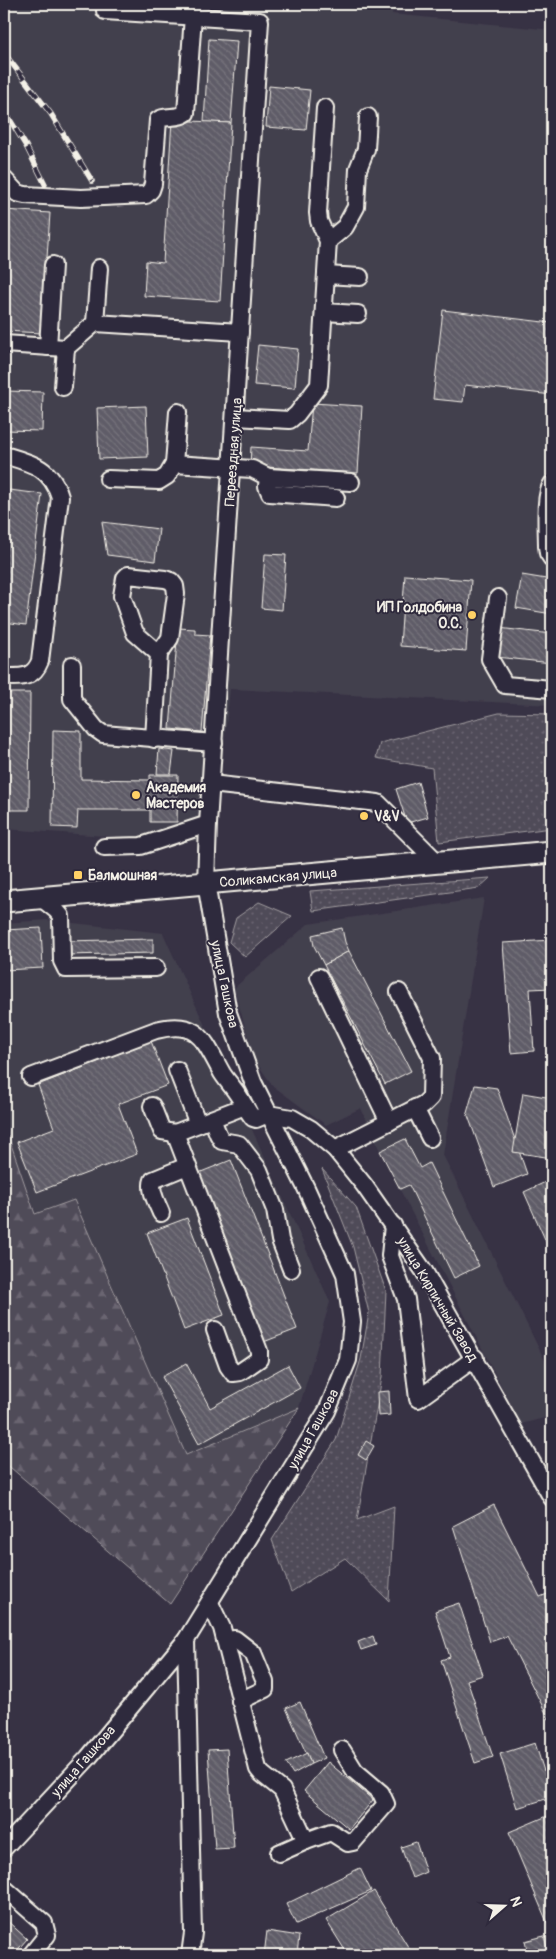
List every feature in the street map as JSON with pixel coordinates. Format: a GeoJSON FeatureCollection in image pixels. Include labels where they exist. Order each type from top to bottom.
{"type":"FeatureCollection","features":[{"type":"Feature","properties":{"kind":"main road","name":"Соликамская улица"},"geometry":{"type":"LineString","coordinates":[[4,902],[552,852]]}},
{"type":"Feature","properties":{"kind":"street"},"geometry":{"type":"LineString","coordinates":[[4,179],[17,193],[25,195],[81,198],[146,195],[151,190],[158,120],[164,117],[182,116],[186,113],[193,16],[151,9],[105,11]]}},
{"type":"Feature","properties":{"kind":"street","name":"Переездная улица"},"geometry":{"type":"LineString","coordinates":[[193,16],[260,21],[208,824],[206,883]]}},
{"type":"Feature","properties":{"kind":"street"},"geometry":{"type":"LineString","coordinates":[[235,417],[290,420],[297,414],[319,385],[328,242],[319,221],[318,213],[325,108]]}},
{"type":"Feature","properties":{"kind":"street"},"geometry":{"type":"LineString","coordinates":[[328,242],[345,227],[356,207],[358,169],[366,149],[368,117]]}},
{"type":"Feature","properties":{"kind":"street"},"geometry":{"type":"LineString","coordinates":[[48,347],[53,265]]}},
{"type":"Feature","properties":{"kind":"street"},"geometry":{"type":"LineString","coordinates":[[95,323],[99,268]]}},
{"type":"Feature","properties":{"kind":"street"},"geometry":{"type":"LineString","coordinates":[[326,275],[360,277]]}},
{"type":"Feature","properties":{"kind":"street"},"geometry":{"type":"LineString","coordinates":[[324,312],[358,314]]}},
{"type":"Feature","properties":{"kind":"street"},"geometry":{"type":"LineString","coordinates":[[4,344],[66,348],[95,323],[240,332]]}},
{"type":"Feature","properties":{"kind":"street"},"geometry":{"type":"LineString","coordinates":[[63,387],[66,348]]}},
{"type":"Feature","properties":{"kind":"street"},"geometry":{"type":"LineString","coordinates":[[108,479],[159,482],[167,476],[174,464],[178,412]]}},
{"type":"Feature","properties":{"kind":"street"},"geometry":{"type":"LineString","coordinates":[[4,456],[42,469],[50,475],[56,484],[60,497],[40,660],[37,668],[30,674],[20,677],[4,677]]}},
{"type":"Feature","properties":{"kind":"street"},"geometry":{"type":"LineString","coordinates":[[174,464],[252,470],[268,477],[351,482]]}},
{"type":"Feature","properties":{"kind":"street"},"geometry":{"type":"LineString","coordinates":[[268,477],[267,486],[270,493],[336,498]]}},
{"type":"Feature","properties":{"kind":"street"},"geometry":{"type":"LineString","coordinates":[[552,484],[549,488],[548,498],[547,546],[548,553],[552,559]]}},
{"type":"Feature","properties":{"kind":"street"},"geometry":{"type":"LineString","coordinates":[[154,739],[159,654],[170,638],[176,594],[175,586],[171,581],[165,579],[128,575],[125,578],[122,596],[135,634],[159,654]]}},
{"type":"Feature","properties":{"kind":"street"},"geometry":{"type":"LineString","coordinates":[[498,598],[490,658],[505,685],[552,689]]}},
{"type":"Feature","properties":{"kind":"street"},"geometry":{"type":"LineString","coordinates":[[72,665],[70,691],[72,699],[96,729],[103,734],[214,743]]}},
{"type":"Feature","properties":{"kind":"street"},"geometry":{"type":"LineString","coordinates":[[211,784],[378,803],[437,862]]}},
{"type":"Feature","properties":{"kind":"street"},"geometry":{"type":"LineString","coordinates":[[104,847],[141,846],[208,824]]}},
{"type":"Feature","properties":{"kind":"street","name":"улица Гашкова"},"geometry":{"type":"LineString","coordinates":[[4,1848],[88,1758],[186,1640],[327,1411],[348,1360],[352,1322],[345,1274],[306,1188],[268,1114],[240,1050],[228,1012],[206,883]]}},
{"type":"Feature","properties":{"kind":"street"},"geometry":{"type":"LineString","coordinates":[[41,898],[56,910],[60,916],[62,961],[66,970],[156,968]]}},
{"type":"Feature","properties":{"kind":"street"},"geometry":{"type":"LineString","coordinates":[[320,977],[389,1122]]}},
{"type":"Feature","properties":{"kind":"street"},"geometry":{"type":"LineString","coordinates":[[335,1149],[424,1104],[431,1097],[432,1058],[399,992]]}},
{"type":"Feature","properties":{"kind":"street"},"geometry":{"type":"LineString","coordinates":[[31,1077],[156,1030],[183,1027],[196,1033],[206,1044],[224,1076],[245,1106],[175,1133],[162,1131],[152,1106]]}},
{"type":"Feature","properties":{"kind":"street"},"geometry":{"type":"LineString","coordinates":[[177,1070],[205,1121],[222,1140],[239,1144],[259,1170],[275,1210],[280,1240],[291,1269]]}},
{"type":"Feature","properties":{"kind":"street","name":"улица Кирпичный Завод"},"geometry":{"type":"LineString","coordinates":[[245,1106],[253,1118],[256,1119],[268,1114],[292,1118],[311,1129],[335,1149],[364,1185],[424,1270],[552,1498]]}},
{"type":"Feature","properties":{"kind":"street"},"geometry":{"type":"LineString","coordinates":[[415,1108],[430,1138]]}},
{"type":"Feature","properties":{"kind":"street"},"geometry":{"type":"LineString","coordinates":[[175,1133],[259,1351],[259,1360],[240,1372],[234,1373],[228,1366],[214,1330]]}},
{"type":"Feature","properties":{"kind":"street"},"geometry":{"type":"LineString","coordinates":[[161,1213],[151,1185],[153,1180],[188,1166]]}},
{"type":"Feature","properties":{"kind":"street"},"geometry":{"type":"LineString","coordinates":[[393,1225],[390,1256],[406,1299],[418,1399],[475,1358]]}},
{"type":"Feature","properties":{"kind":"street"},"geometry":{"type":"LineString","coordinates":[[210,1603],[222,1628],[258,1769],[282,1790],[306,1841]]}},
{"type":"Feature","properties":{"kind":"street"},"geometry":{"type":"LineString","coordinates":[[225,1640],[235,1639],[253,1653],[265,1682],[265,1689],[262,1692],[240,1701]]}},
{"type":"Feature","properties":{"kind":"street"},"geometry":{"type":"LineString","coordinates":[[186,1640],[193,1933],[190,1955]]}},
{"type":"Feature","properties":{"kind":"street"},"geometry":{"type":"LineString","coordinates":[[279,1853],[331,1832],[348,1843],[353,1842],[386,1804],[381,1793],[355,1771],[342,1750]]}},
{"type":"Feature","properties":{"kind":"street"},"geometry":{"type":"LineString","coordinates":[[4,1888],[44,1923],[47,1929],[48,1935],[31,1955]]}},
{"type":"Feature","properties":{"kind":"shaded area"},"geometry":{"type":"Polygon","coordinates":[[[4,4],[393,4],[392,14],[552,30],[552,705],[230,689],[214,841],[178,841],[4,829],[4,4]]]}},
{"type":"Feature","properties":{"kind":"shaded area"},"geometry":{"type":"Polygon","coordinates":[[[484,898],[443,1155],[552,1375],[552,1416],[521,1424],[380,1151],[361,1108],[326,1125],[273,1086],[254,1059],[234,988],[308,924],[484,898]]]}},
{"type":"Feature","properties":{"kind":"shaded area"},"geometry":{"type":"Polygon","coordinates":[[[46,920],[163,933],[330,1302],[299,1408],[186,1455],[74,1200],[36,1214],[4,1124],[4,923],[46,920]]]}},
{"type":"Feature","properties":{"kind":"green space"},"geometry":{"type":"Polygon","coordinates":[[[499,713],[552,714],[552,828],[439,842],[432,768],[376,758],[380,743],[499,713]]]}},
{"type":"Feature","properties":{"kind":"green space"},"geometry":{"type":"Polygon","coordinates":[[[490,878],[479,888],[313,911],[310,891],[490,878]]]}},
{"type":"Feature","properties":{"kind":"green space"},"geometry":{"type":"Polygon","coordinates":[[[259,902],[292,916],[245,957],[229,942],[236,918],[259,902]]]}},
{"type":"Feature","properties":{"kind":"green space"},"geometry":{"type":"Polygon","coordinates":[[[4,1124],[35,1214],[74,1200],[186,1455],[299,1408],[170,1604],[4,1462],[4,1124]]]}},
{"type":"Feature","properties":{"kind":"green space"},"geometry":{"type":"Polygon","coordinates":[[[322,1169],[356,1207],[386,1291],[382,1377],[357,1520],[394,1506],[389,1601],[345,1558],[291,1592],[272,1540],[336,1440],[361,1359],[369,1313],[353,1247],[322,1169]]]}},
{"type":"Feature","properties":{"kind":"building"},"geometry":{"type":"Polygon","coordinates":[[[209,39],[237,41],[231,123],[204,122],[209,39]]]}},
{"type":"Feature","properties":{"kind":"building"},"geometry":{"type":"Polygon","coordinates":[[[269,86],[310,90],[306,130],[266,127],[269,86]]]}},
{"type":"Feature","properties":{"kind":"building"},"geometry":{"type":"Polygon","coordinates":[[[172,120],[231,123],[220,301],[144,296],[146,261],[163,263],[172,120]]]}},
{"type":"Feature","properties":{"kind":"building"},"geometry":{"type":"Polygon","coordinates":[[[4,210],[50,213],[42,333],[4,331],[4,210]]]}},
{"type":"Feature","properties":{"kind":"building"},"geometry":{"type":"Polygon","coordinates":[[[443,310],[552,323],[552,395],[465,385],[463,402],[433,399],[443,310]]]}},
{"type":"Feature","properties":{"kind":"building"},"geometry":{"type":"Polygon","coordinates":[[[258,345],[298,349],[295,388],[254,385],[258,345]]]}},
{"type":"Feature","properties":{"kind":"building"},"geometry":{"type":"Polygon","coordinates":[[[4,391],[43,392],[42,431],[4,430],[4,391]]]}},
{"type":"Feature","properties":{"kind":"building"},"geometry":{"type":"Polygon","coordinates":[[[312,403],[362,406],[358,473],[250,466],[251,447],[308,451],[312,403]]]}},
{"type":"Feature","properties":{"kind":"building"},"geometry":{"type":"Polygon","coordinates":[[[146,406],[148,457],[99,459],[97,408],[146,406]]]}},
{"type":"Feature","properties":{"kind":"building"},"geometry":{"type":"Polygon","coordinates":[[[9,490],[42,494],[26,625],[4,622],[4,532],[9,490]]]}},
{"type":"Feature","properties":{"kind":"building"},"geometry":{"type":"Polygon","coordinates":[[[102,522],[159,529],[155,561],[107,555],[102,522]]]}},
{"type":"Feature","properties":{"kind":"building"},"geometry":{"type":"Polygon","coordinates":[[[265,554],[286,555],[282,610],[261,608],[265,554]]]}},
{"type":"Feature","properties":{"kind":"building"},"geometry":{"type":"Polygon","coordinates":[[[405,575],[471,580],[466,651],[400,646],[405,575]]]}},
{"type":"Feature","properties":{"kind":"building"},"geometry":{"type":"Polygon","coordinates":[[[522,575],[552,580],[552,614],[516,608],[522,575]]]}},
{"type":"Feature","properties":{"kind":"building"},"geometry":{"type":"Polygon","coordinates":[[[178,628],[195,629],[195,634],[210,635],[202,732],[170,729],[178,628]]]}},
{"type":"Feature","properties":{"kind":"building"},"geometry":{"type":"Polygon","coordinates":[[[498,628],[552,634],[552,663],[496,657],[498,628]]]}},
{"type":"Feature","properties":{"kind":"building"},"geometry":{"type":"Polygon","coordinates":[[[4,693],[30,693],[29,810],[4,810],[4,693]]]}},
{"type":"Feature","properties":{"kind":"building"},"geometry":{"type":"Polygon","coordinates":[[[53,730],[81,731],[81,779],[150,780],[150,775],[178,775],[177,822],[150,822],[150,810],[78,810],[77,828],[52,827],[53,730]]]}},
{"type":"Feature","properties":{"kind":"building"},"geometry":{"type":"Polygon","coordinates":[[[159,749],[174,751],[171,774],[157,774],[159,749]]]}},
{"type":"Feature","properties":{"kind":"building"},"geometry":{"type":"Polygon","coordinates":[[[418,782],[428,817],[407,823],[396,789],[418,782]]]}},
{"type":"Feature","properties":{"kind":"building"},"geometry":{"type":"Polygon","coordinates":[[[41,928],[43,968],[4,970],[4,930],[41,928]]]}},
{"type":"Feature","properties":{"kind":"building"},"geometry":{"type":"Polygon","coordinates":[[[342,928],[349,951],[324,965],[314,946],[312,935],[342,928]]]}},
{"type":"Feature","properties":{"kind":"building"},"geometry":{"type":"Polygon","coordinates":[[[153,939],[153,953],[66,955],[65,941],[153,939]]]}},
{"type":"Feature","properties":{"kind":"building"},"geometry":{"type":"Polygon","coordinates":[[[552,940],[552,988],[530,989],[534,1051],[511,1053],[503,943],[552,940]]]}},
{"type":"Feature","properties":{"kind":"building"},"geometry":{"type":"Polygon","coordinates":[[[349,951],[411,1071],[385,1084],[324,965],[349,951]]]}},
{"type":"Feature","properties":{"kind":"building"},"geometry":{"type":"Polygon","coordinates":[[[151,1041],[168,1085],[118,1104],[137,1154],[37,1192],[17,1142],[54,1128],[38,1085],[151,1041]]]}},
{"type":"Feature","properties":{"kind":"building"},"geometry":{"type":"Polygon","coordinates":[[[475,1085],[497,1088],[527,1174],[494,1187],[467,1113],[475,1085]]]}},
{"type":"Feature","properties":{"kind":"building"},"geometry":{"type":"Polygon","coordinates":[[[523,1093],[552,1098],[552,1158],[513,1152],[523,1093]]]}},
{"type":"Feature","properties":{"kind":"building"},"geometry":{"type":"Polygon","coordinates":[[[405,1139],[420,1168],[429,1163],[479,1266],[454,1278],[409,1185],[400,1189],[380,1151],[405,1139]]]}},
{"type":"Feature","properties":{"kind":"building"},"geometry":{"type":"Polygon","coordinates":[[[231,1160],[297,1329],[261,1343],[196,1174],[231,1160]]]}},
{"type":"Feature","properties":{"kind":"building"},"geometry":{"type":"Polygon","coordinates":[[[552,1179],[552,1255],[524,1192],[552,1179]]]}},
{"type":"Feature","properties":{"kind":"building"},"geometry":{"type":"Polygon","coordinates":[[[187,1218],[224,1315],[184,1330],[147,1233],[187,1218]]]}},
{"type":"Feature","properties":{"kind":"building"},"geometry":{"type":"Polygon","coordinates":[[[186,1363],[210,1408],[288,1365],[300,1388],[199,1444],[162,1377],[186,1363]]]}},
{"type":"Feature","properties":{"kind":"building"},"geometry":{"type":"Polygon","coordinates":[[[389,1391],[390,1415],[378,1416],[377,1392],[389,1391]]]}},
{"type":"Feature","properties":{"kind":"building"},"geometry":{"type":"Polygon","coordinates":[[[366,1441],[374,1446],[366,1460],[358,1455],[366,1441]]]}},
{"type":"Feature","properties":{"kind":"building"},"geometry":{"type":"Polygon","coordinates":[[[494,1505],[540,1597],[552,1592],[552,1725],[507,1636],[490,1642],[453,1526],[494,1505]]]}},
{"type":"Feature","properties":{"kind":"building"},"geometry":{"type":"Polygon","coordinates":[[[459,1603],[483,1675],[467,1680],[493,1757],[475,1763],[441,1660],[450,1657],[435,1611],[459,1603]]]}},
{"type":"Feature","properties":{"kind":"building"},"geometry":{"type":"Polygon","coordinates":[[[373,1636],[376,1645],[361,1650],[358,1642],[373,1636]]]}},
{"type":"Feature","properties":{"kind":"building"},"geometry":{"type":"Polygon","coordinates":[[[300,1702],[324,1758],[311,1764],[286,1708],[300,1702]]]}},
{"type":"Feature","properties":{"kind":"building"},"geometry":{"type":"Polygon","coordinates":[[[535,1743],[544,1771],[552,1768],[552,1797],[517,1808],[500,1754],[535,1743]]]}},
{"type":"Feature","properties":{"kind":"building"},"geometry":{"type":"Polygon","coordinates":[[[227,1749],[234,1848],[215,1849],[208,1750],[227,1749]]]}},
{"type":"Feature","properties":{"kind":"building"},"geometry":{"type":"Polygon","coordinates":[[[307,1753],[311,1764],[293,1774],[286,1763],[307,1753]]]}},
{"type":"Feature","properties":{"kind":"building"},"geometry":{"type":"Polygon","coordinates":[[[328,1762],[373,1800],[349,1829],[304,1791],[328,1762]]]}},
{"type":"Feature","properties":{"kind":"building"},"geometry":{"type":"Polygon","coordinates":[[[552,1814],[552,1934],[509,1832],[552,1814]]]}},
{"type":"Feature","properties":{"kind":"building"},"geometry":{"type":"Polygon","coordinates":[[[416,1842],[426,1872],[412,1878],[401,1847],[416,1842]]]}},
{"type":"Feature","properties":{"kind":"building"},"geometry":{"type":"Polygon","coordinates":[[[360,1868],[371,1891],[296,1924],[286,1904],[360,1868]]]}},
{"type":"Feature","properties":{"kind":"building"},"geometry":{"type":"Polygon","coordinates":[[[374,1891],[413,1955],[348,1955],[326,1920],[374,1891]]]}},
{"type":"Feature","properties":{"kind":"building"},"geometry":{"type":"Polygon","coordinates":[[[4,1918],[27,1939],[13,1955],[7,1955],[4,1952],[4,1918]]]}},
{"type":"Feature","properties":{"kind":"building"},"geometry":{"type":"Polygon","coordinates":[[[267,1931],[299,1936],[297,1955],[264,1955],[267,1931]]]}},
{"type":"Feature","properties":{"kind":"building"},"geometry":{"type":"Polygon","coordinates":[[[544,1936],[549,1955],[528,1955],[525,1941],[544,1936]]]}},
{"type":"Feature","properties":{"kind":"railway"},"geometry":{"type":"LineString","coordinates":[[4,53],[51,114],[92,181]]}},
{"type":"Feature","properties":{"kind":"railway"},"geometry":{"type":"LineString","coordinates":[[4,110],[26,146],[45,184]]}},
{"type":"Feature","properties":{"kind":"place","name":"ИП Голдобина О.С."},"geometry":{"type":"Point","coordinates":[472,615]}},
{"type":"Feature","properties":{"kind":"place","name":"Академия Мастеров"},"geometry":{"type":"Point","coordinates":[136,795]}},
{"type":"Feature","properties":{"kind":"place","name":"V&V"},"geometry":{"type":"Point","coordinates":[364,816]}},
{"type":"Feature","properties":{"kind":"place","name":"Балмошная"},"geometry":{"type":"Point","coordinates":[78,875]}}]}
